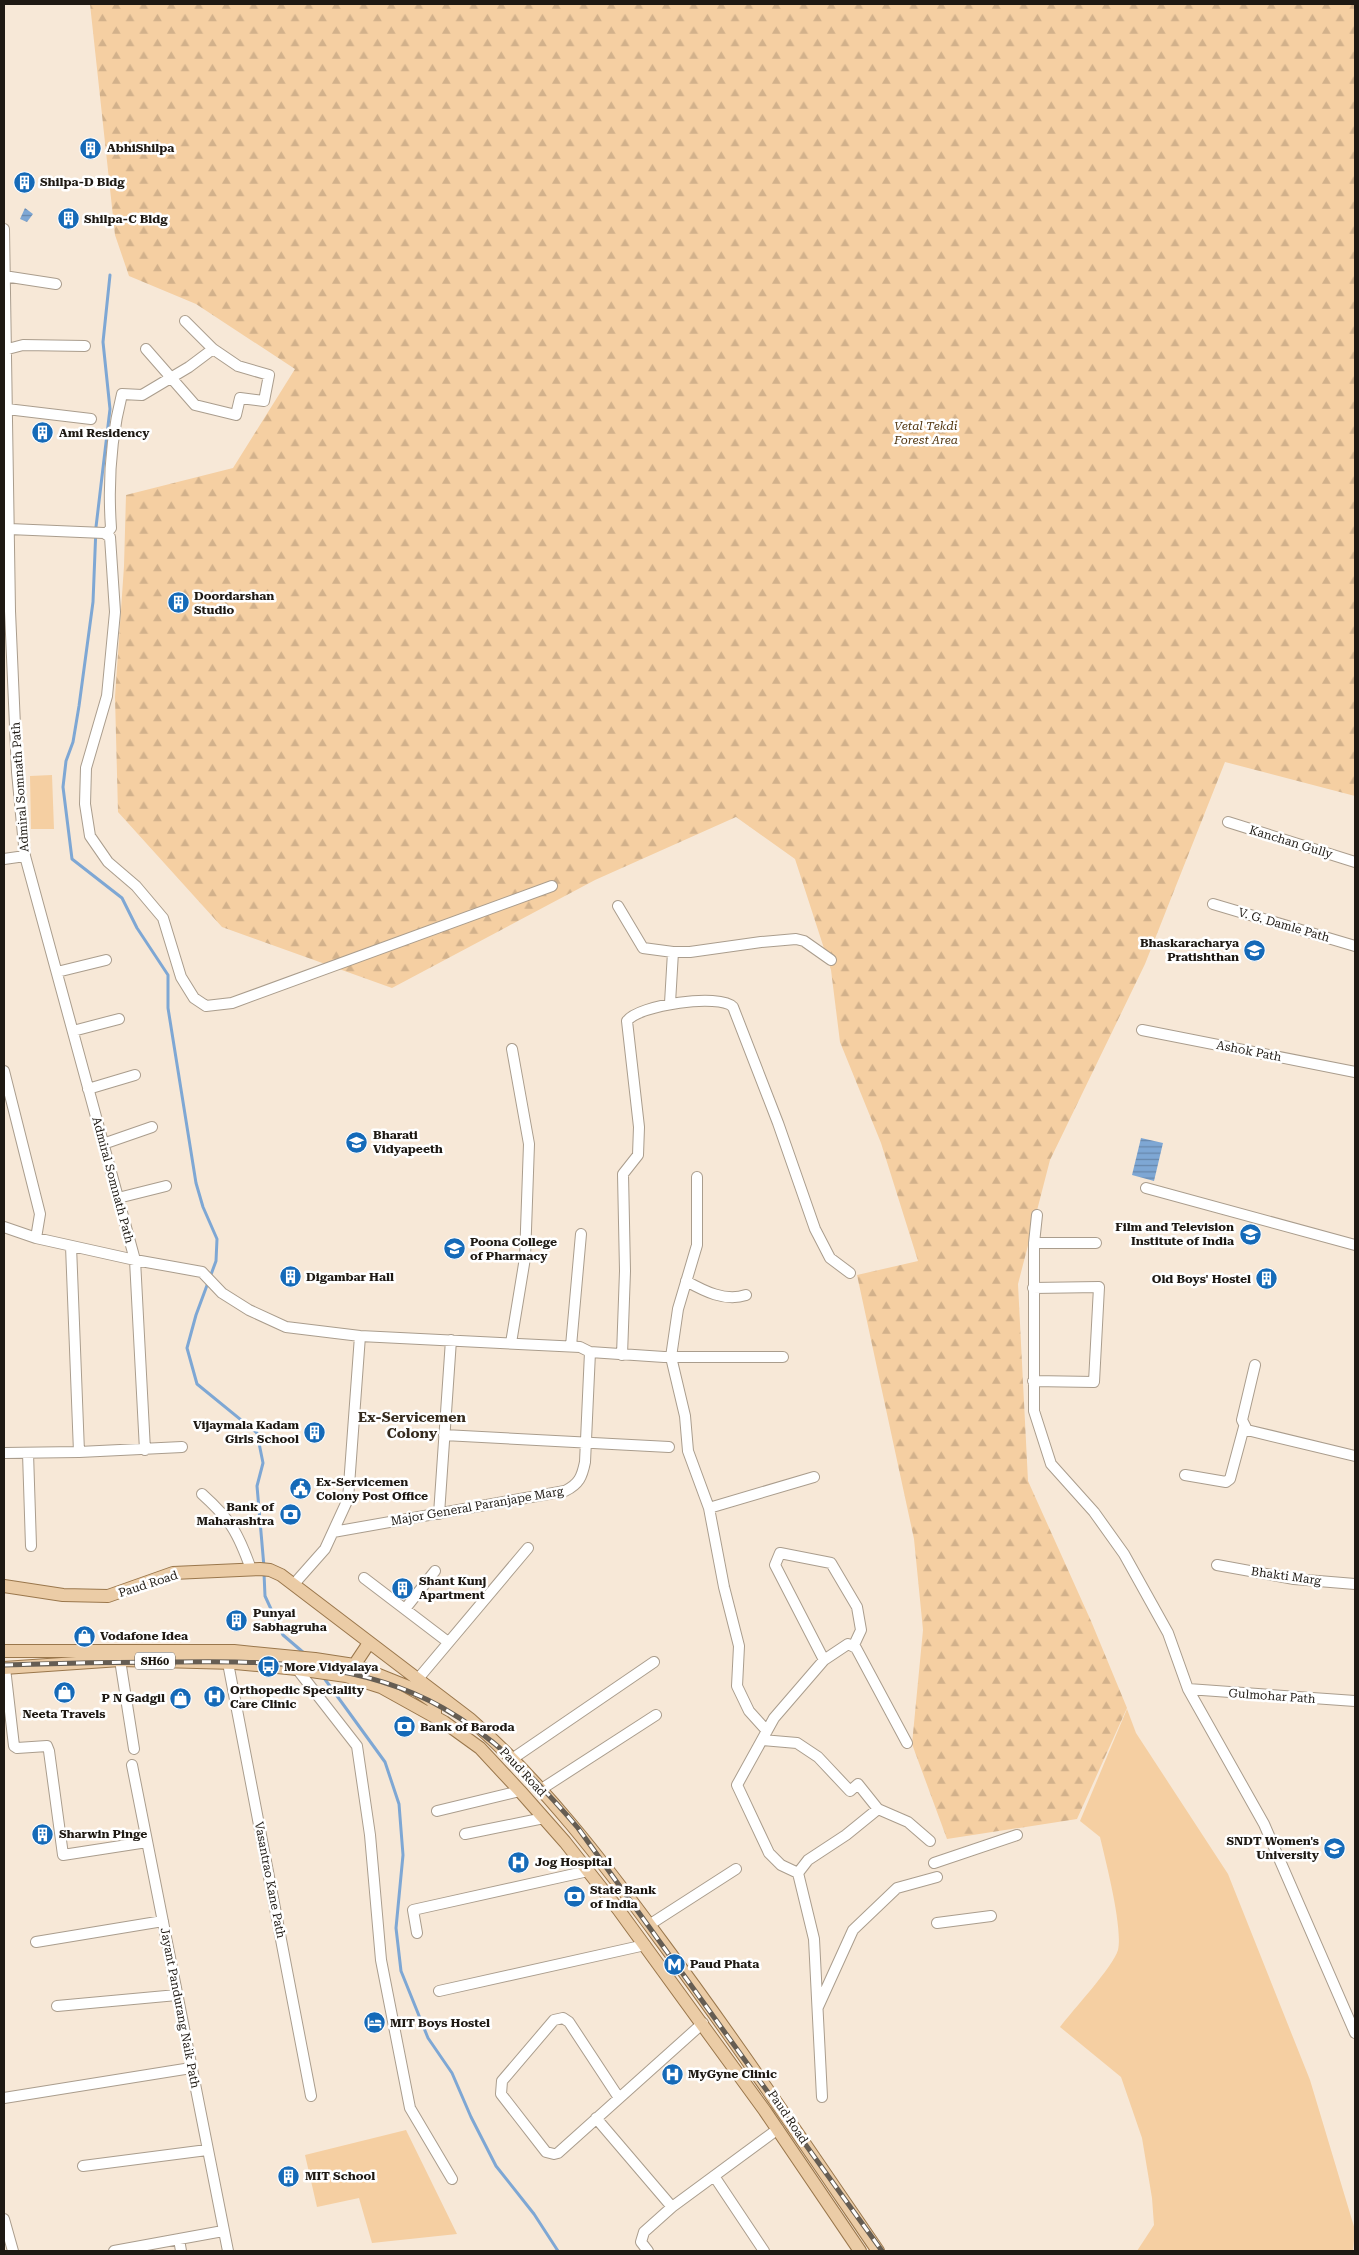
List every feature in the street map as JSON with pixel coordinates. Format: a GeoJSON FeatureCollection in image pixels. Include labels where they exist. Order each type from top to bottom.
{"type":"FeatureCollection","features":[{"type":"Feature","properties":{"kind":"main road","name":"Paud Road"},"geometry":{"type":"LineString","coordinates":[[4,1586],[63,1595],[108,1596],[173,1574],[260,1569],[282,1575],[294,1584],[470,1719],[512,1759],[577,1832],[649,1925],[778,2102],[878,2251]]}},
{"type":"Feature","properties":{"kind":"main road"},"geometry":{"type":"LineString","coordinates":[[341,1675],[354,1664],[369,1643]]}},
{"type":"Feature","properties":{"kind":"main road"},"geometry":{"type":"LineString","coordinates":[[4,1651],[234,1650],[315,1658],[354,1664],[416,1690],[432,1700],[435,1716]]}},
{"type":"Feature","properties":{"kind":"main road","name":"Paud Road"},"geometry":{"type":"LineString","coordinates":[[4,1668],[120,1660],[228,1663],[302,1670],[341,1675],[381,1687],[435,1716],[480,1748],[544,1818],[588,1871],[645,1945],[778,2129],[860,2251]]}},
{"type":"Feature","properties":{"kind":"street","name":"Admiral Somnath Path"},"geometry":{"type":"LineString","coordinates":[[4,229],[7,409],[6,503],[9,529],[7,611],[24,856],[135,1260],[145,1450]]}},
{"type":"Feature","properties":{"kind":"street"},"geometry":{"type":"LineString","coordinates":[[4,276],[56,284]]}},
{"type":"Feature","properties":{"kind":"street"},"geometry":{"type":"LineString","coordinates":[[146,349],[195,405],[236,415],[240,398],[264,400],[270,375],[238,366],[213,349],[185,321]]}},
{"type":"Feature","properties":{"kind":"street"},"geometry":{"type":"LineString","coordinates":[[5,350],[23,345],[85,346]]}},
{"type":"Feature","properties":{"kind":"street"},"geometry":{"type":"LineString","coordinates":[[105,533],[111,528],[110,511],[115,438],[117,415],[122,394],[142,395],[171,378],[213,349]]}},
{"type":"Feature","properties":{"kind":"street"},"geometry":{"type":"LineString","coordinates":[[7,409],[91,419]]}},
{"type":"Feature","properties":{"kind":"street"},"geometry":{"type":"LineString","coordinates":[[9,529],[105,533],[111,539],[115,612],[107,696],[86,768],[85,804],[90,836],[108,862],[136,886],[162,918],[181,977],[194,998],[206,1006],[232,1003],[552,886]]}},
{"type":"Feature","properties":{"kind":"street","name":"Kanchan Gully"},"geometry":{"type":"LineString","coordinates":[[1228,822],[1355,862]]}},
{"type":"Feature","properties":{"kind":"street"},"geometry":{"type":"LineString","coordinates":[[4,859],[24,856]]}},
{"type":"Feature","properties":{"kind":"street","name":"V. G. Damle Path"},"geometry":{"type":"LineString","coordinates":[[1213,904],[1355,946]]}},
{"type":"Feature","properties":{"kind":"street"},"geometry":{"type":"LineString","coordinates":[[618,906],[641,947],[648,950],[690,952],[796,939],[804,941],[831,960]]}},
{"type":"Feature","properties":{"kind":"street"},"geometry":{"type":"LineString","coordinates":[[670,1003],[673,952]]}},
{"type":"Feature","properties":{"kind":"street"},"geometry":{"type":"LineString","coordinates":[[57,972],[106,960]]}},
{"type":"Feature","properties":{"kind":"street"},"geometry":{"type":"LineString","coordinates":[[622,1355],[625,1271],[623,1174],[638,1155],[639,1127],[627,1021],[633,1014],[670,1003],[724,1001],[733,1007],[778,1123],[815,1229],[830,1258],[850,1273]]}},
{"type":"Feature","properties":{"kind":"street"},"geometry":{"type":"LineString","coordinates":[[73,1031],[119,1019]]}},
{"type":"Feature","properties":{"kind":"street","name":"Ashok Path"},"geometry":{"type":"LineString","coordinates":[[1142,1030],[1355,1072]]}},
{"type":"Feature","properties":{"kind":"street"},"geometry":{"type":"LineString","coordinates":[[511,1343],[525,1258],[529,1144],[512,1049]]}},
{"type":"Feature","properties":{"kind":"street"},"geometry":{"type":"LineString","coordinates":[[4,1071],[40,1214],[36,1238]]}},
{"type":"Feature","properties":{"kind":"street"},"geometry":{"type":"LineString","coordinates":[[88,1089],[135,1075]]}},
{"type":"Feature","properties":{"kind":"street"},"geometry":{"type":"LineString","coordinates":[[103,1144],[152,1127]]}},
{"type":"Feature","properties":{"kind":"street"},"geometry":{"type":"LineString","coordinates":[[697,1177],[697,1244],[676,1318],[671,1357],[685,1416],[688,1451],[709,1508],[724,1587],[739,1646],[737,1686],[749,1711],[767,1731]]}},
{"type":"Feature","properties":{"kind":"street"},"geometry":{"type":"LineString","coordinates":[[118,1198],[166,1186]]}},
{"type":"Feature","properties":{"kind":"street"},"geometry":{"type":"LineString","coordinates":[[1146,1188],[1355,1245]]}},
{"type":"Feature","properties":{"kind":"street"},"geometry":{"type":"LineString","coordinates":[[1037,1214],[1034,1243],[1034,1411],[1051,1464],[1094,1512],[1124,1554],[1168,1633],[1188,1688],[1264,1824],[1355,2033]]}},
{"type":"Feature","properties":{"kind":"street"},"geometry":{"type":"LineString","coordinates":[[4,1226],[36,1238],[135,1260],[202,1272],[222,1293],[249,1310],[286,1327],[360,1336],[580,1346],[590,1352],[622,1355],[783,1357]]}},
{"type":"Feature","properties":{"kind":"street"},"geometry":{"type":"LineString","coordinates":[[572,1346],[581,1234]]}},
{"type":"Feature","properties":{"kind":"street"},"geometry":{"type":"LineString","coordinates":[[1034,1243],[1096,1243]]}},
{"type":"Feature","properties":{"kind":"street"},"geometry":{"type":"LineString","coordinates":[[71,1246],[79,1452]]}},
{"type":"Feature","properties":{"kind":"street"},"geometry":{"type":"LineString","coordinates":[[686,1282],[712,1294],[738,1298],[746,1295]]}},
{"type":"Feature","properties":{"kind":"street"},"geometry":{"type":"LineString","coordinates":[[1033,1381],[1094,1382],[1098,1287],[1034,1288]]}},
{"type":"Feature","properties":{"kind":"street"},"geometry":{"type":"LineString","coordinates":[[294,1584],[325,1549],[348,1499],[360,1336]]}},
{"type":"Feature","properties":{"kind":"street"},"geometry":{"type":"LineString","coordinates":[[439,1514],[450,1340]]}},
{"type":"Feature","properties":{"kind":"street","name":"Major General Paranjape Marg"},"geometry":{"type":"LineString","coordinates":[[333,1532],[565,1491],[581,1479],[586,1444],[590,1352]]}},
{"type":"Feature","properties":{"kind":"street"},"geometry":{"type":"LineString","coordinates":[[1254,1365],[1242,1420],[1246,1430],[1355,1456]]}},
{"type":"Feature","properties":{"kind":"street"},"geometry":{"type":"LineString","coordinates":[[1185,1475],[1226,1482],[1230,1479],[1244,1426]]}},
{"type":"Feature","properties":{"kind":"street"},"geometry":{"type":"LineString","coordinates":[[444,1435],[669,1448]]}},
{"type":"Feature","properties":{"kind":"street"},"geometry":{"type":"LineString","coordinates":[[4,1453],[145,1450],[182,1447]]}},
{"type":"Feature","properties":{"kind":"street"},"geometry":{"type":"LineString","coordinates":[[28,1453],[31,1546]]}},
{"type":"Feature","properties":{"kind":"street"},"geometry":{"type":"LineString","coordinates":[[709,1508],[814,1477]]}},
{"type":"Feature","properties":{"kind":"street"},"geometry":{"type":"LineString","coordinates":[[202,1494],[224,1514],[260,1569]]}},
{"type":"Feature","properties":{"kind":"street"},"geometry":{"type":"LineString","coordinates":[[417,1680],[528,1548]]}},
{"type":"Feature","properties":{"kind":"street"},"geometry":{"type":"LineString","coordinates":[[824,1660],[775,1564],[780,1553],[831,1563],[857,1607],[862,1630],[854,1645]]}},
{"type":"Feature","properties":{"kind":"street","name":"Bhakti Marg"},"geometry":{"type":"LineString","coordinates":[[1217,1565],[1294,1580],[1355,1584]]}},
{"type":"Feature","properties":{"kind":"street"},"geometry":{"type":"LineString","coordinates":[[405,1609],[435,1571]]}},
{"type":"Feature","properties":{"kind":"street"},"geometry":{"type":"LineString","coordinates":[[364,1578],[448,1642]]}},
{"type":"Feature","properties":{"kind":"street"},"geometry":{"type":"LineString","coordinates":[[798,1872],[781,1866],[769,1853],[737,1785],[774,1718],[824,1660],[848,1644],[854,1645]]}},
{"type":"Feature","properties":{"kind":"street"},"geometry":{"type":"LineString","coordinates":[[854,1645],[906,1743]]}},
{"type":"Feature","properties":{"kind":"street"},"geometry":{"type":"LineString","coordinates":[[120,1660],[134,1749]]}},
{"type":"Feature","properties":{"kind":"street"},"geometry":{"type":"LineString","coordinates":[[512,1759],[654,1662]]}},
{"type":"Feature","properties":{"kind":"street","name":"Vasantrao Kane Path"},"geometry":{"type":"LineString","coordinates":[[228,1663],[311,2096]]}},
{"type":"Feature","properties":{"kind":"street"},"geometry":{"type":"LineString","coordinates":[[4,1668],[6,1718],[14,1746],[17,1748],[41,1745],[47,1746],[49,1751],[62,1854],[147,1842]]}},
{"type":"Feature","properties":{"kind":"street"},"geometry":{"type":"LineString","coordinates":[[302,1670],[357,1746],[370,1835],[381,1960],[410,2108],[452,2179]]}},
{"type":"Feature","properties":{"kind":"street","name":"Gulmohar Path"},"geometry":{"type":"LineString","coordinates":[[1188,1688],[1355,1701]]}},
{"type":"Feature","properties":{"kind":"street"},"geometry":{"type":"LineString","coordinates":[[540,1790],[656,1715]]}},
{"type":"Feature","properties":{"kind":"street"},"geometry":{"type":"LineString","coordinates":[[762,1740],[797,1743],[818,1757],[850,1791],[858,1784],[878,1809],[908,1822],[930,1841]]}},
{"type":"Feature","properties":{"kind":"street","name":"Jayant Pandurang Naik Path"},"geometry":{"type":"LineString","coordinates":[[132,1765],[228,2251]]}},
{"type":"Feature","properties":{"kind":"street"},"geometry":{"type":"LineString","coordinates":[[437,1811],[520,1791]]}},
{"type":"Feature","properties":{"kind":"street"},"geometry":{"type":"LineString","coordinates":[[798,1872],[808,1860],[846,1835],[878,1809]]}},
{"type":"Feature","properties":{"kind":"street"},"geometry":{"type":"LineString","coordinates":[[465,1834],[544,1818]]}},
{"type":"Feature","properties":{"kind":"street"},"geometry":{"type":"LineString","coordinates":[[934,1863],[1017,1835]]}},
{"type":"Feature","properties":{"kind":"street"},"geometry":{"type":"LineString","coordinates":[[649,1925],[736,1869]]}},
{"type":"Feature","properties":{"kind":"street"},"geometry":{"type":"LineString","coordinates":[[417,1933],[413,1910],[588,1871]]}},
{"type":"Feature","properties":{"kind":"street"},"geometry":{"type":"LineString","coordinates":[[798,1872],[814,1938],[822,2097]]}},
{"type":"Feature","properties":{"kind":"street"},"geometry":{"type":"LineString","coordinates":[[817,2009],[853,1930],[896,1888],[937,1877]]}},
{"type":"Feature","properties":{"kind":"street"},"geometry":{"type":"LineString","coordinates":[[937,1923],[991,1916]]}},
{"type":"Feature","properties":{"kind":"street"},"geometry":{"type":"LineString","coordinates":[[36,1942],[163,1921]]}},
{"type":"Feature","properties":{"kind":"street"},"geometry":{"type":"LineString","coordinates":[[439,1990],[645,1945]]}},
{"type":"Feature","properties":{"kind":"street"},"geometry":{"type":"LineString","coordinates":[[57,2006],[177,1995]]}},
{"type":"Feature","properties":{"kind":"street"},"geometry":{"type":"LineString","coordinates":[[619,2098],[568,2021],[563,2018],[554,2020],[501,2084],[501,2094],[548,2154],[558,2153],[596,2118],[619,2098],[702,2023]]}},
{"type":"Feature","properties":{"kind":"street"},"geometry":{"type":"LineString","coordinates":[[4,2098],[191,2068]]}},
{"type":"Feature","properties":{"kind":"street"},"geometry":{"type":"LineString","coordinates":[[596,2118],[672,2207]]}},
{"type":"Feature","properties":{"kind":"street"},"geometry":{"type":"LineString","coordinates":[[648,2251],[642,2244],[642,2235],[672,2207],[778,2129]]}},
{"type":"Feature","properties":{"kind":"street"},"geometry":{"type":"LineString","coordinates":[[83,2166],[207,2150]]}},
{"type":"Feature","properties":{"kind":"street"},"geometry":{"type":"LineString","coordinates":[[714,2176],[764,2251]]}},
{"type":"Feature","properties":{"kind":"street"},"geometry":{"type":"LineString","coordinates":[[4,2218],[5,2232],[13,2251]]}},
{"type":"Feature","properties":{"kind":"street"},"geometry":{"type":"LineString","coordinates":[[114,2251],[223,2231]]}},
{"type":"Feature","properties":{"kind":"street"},"geometry":{"type":"LineString","coordinates":[[179,2239],[181,2251]]}},
{"type":"Feature","properties":{"kind":"green space","name":"Vetal Tekdi Forest Area"},"geometry":{"type":"Polygon","coordinates":[[[90,4],[1355,4],[1355,796],[1225,762],[1145,964],[1050,1160],[1018,1284],[1028,1481],[1091,1621],[1127,1708],[1077,1819],[947,1839],[912,1744],[923,1630],[914,1539],[857,1275],[918,1261],[881,1143],[840,1042],[831,970],[795,859],[736,817],[595,880],[392,988],[222,927],[118,812],[115,697],[124,566],[126,495],[233,468],[295,369],[196,304],[129,276],[115,235],[90,4]]]}},
{"type":"Feature","properties":{"kind":"green space"},"geometry":{"type":"Polygon","coordinates":[[[52,775],[54,829],[31,829],[30,776],[52,775]]]}},
{"type":"Feature","properties":{"kind":"green space"},"geometry":{"type":"Polygon","coordinates":[[[1127,1709],[1136,1733],[1228,1874],[1310,2080],[1355,2230],[1353,2251],[1137,2251],[1154,2225],[1152,2198],[1142,2138],[1121,2077],[1060,2027],[1101,1978],[1115,1958],[1118,1950],[1119,1940],[1116,1911],[1100,1837],[1080,1821],[1127,1709]]]}},
{"type":"Feature","properties":{"kind":"green space"},"geometry":{"type":"Polygon","coordinates":[[[406,2130],[457,2234],[372,2243],[359,2198],[317,2207],[305,2155],[406,2130]]]}},
{"type":"Feature","properties":{"kind":"water"},"geometry":{"type":"Polygon","coordinates":[[[25,208],[33,214],[27,222],[20,219],[25,208]]]}},
{"type":"Feature","properties":{"kind":"water"},"geometry":{"type":"Polygon","coordinates":[[[1141,1138],[1163,1143],[1154,1181],[1132,1175],[1141,1138]]]}},
{"type":"Feature","properties":{"kind":"waterway"},"geometry":{"type":"LineString","coordinates":[[110,275],[103,342],[110,409],[96,527],[93,602],[79,706],[73,742],[66,761],[63,787],[72,859],[122,898],[137,928],[168,975],[168,1008],[196,1183],[203,1207],[217,1239],[216,1261],[196,1315],[187,1348],[197,1384],[257,1433],[263,1463],[257,1486],[264,1567]]}},
{"type":"Feature","properties":{"kind":"waterway"},"geometry":{"type":"LineString","coordinates":[[264,1573],[265,1596],[283,1635],[304,1653]]}},
{"type":"Feature","properties":{"kind":"waterway"},"geometry":{"type":"LineString","coordinates":[[324,1678],[385,1762],[399,1804],[403,1855],[396,1928],[401,1971],[428,2038],[452,2073],[471,2117],[496,2166],[534,2214],[558,2251]]}},
{"type":"Feature","properties":{"kind":"railway"},"geometry":{"type":"LineString","coordinates":[[4,1665],[243,1662],[312,1667],[379,1681],[412,1692],[463,1720],[516,1762],[578,1828],[882,2251]]}},
{"type":"Feature","properties":{"kind":"place","name":"AbhiShilpa"},"geometry":{"type":"Point","coordinates":[91,148]}},
{"type":"Feature","properties":{"kind":"place","name":"Shilpa-D Bldg"},"geometry":{"type":"Point","coordinates":[24,182]}},
{"type":"Feature","properties":{"kind":"place","name":"Shilpa-C Bldg"},"geometry":{"type":"Point","coordinates":[68,219]}},
{"type":"Feature","properties":{"kind":"place","name":"Ami Residency"},"geometry":{"type":"Point","coordinates":[43,433]}},
{"type":"Feature","properties":{"kind":"place","name":"Doordarshan Studio"},"geometry":{"type":"Point","coordinates":[178,603]}},
{"type":"Feature","properties":{"kind":"place","name":"Bhaskaracharya Pratishthan"},"geometry":{"type":"Point","coordinates":[1255,950]}},
{"type":"Feature","properties":{"kind":"place","name":"Bharati Vidyapeeth"},"geometry":{"type":"Point","coordinates":[357,1142]}},
{"type":"Feature","properties":{"kind":"place","name":"Film and Television Institute of India"},"geometry":{"type":"Point","coordinates":[1250,1234]}},
{"type":"Feature","properties":{"kind":"place","name":"Poona College of Pharmacy"},"geometry":{"type":"Point","coordinates":[454,1249]}},
{"type":"Feature","properties":{"kind":"place","name":"Digambar Hall"},"geometry":{"type":"Point","coordinates":[290,1277]}},
{"type":"Feature","properties":{"kind":"place","name":"Old Boys' Hostel"},"geometry":{"type":"Point","coordinates":[1267,1279]}},
{"type":"Feature","properties":{"kind":"place","name":"Vijaymala Kadam Girls School"},"geometry":{"type":"Point","coordinates":[315,1432]}},
{"type":"Feature","properties":{"kind":"place","name":"Ex-Servicemen Colony Post Office"},"geometry":{"type":"Point","coordinates":[300,1489]}},
{"type":"Feature","properties":{"kind":"place","name":"Bank of Maharashtra"},"geometry":{"type":"Point","coordinates":[290,1514]}},
{"type":"Feature","properties":{"kind":"place","name":"Shant Kunj Apartment"},"geometry":{"type":"Point","coordinates":[403,1588]}},
{"type":"Feature","properties":{"kind":"place","name":"Punyai Sabhagruha"},"geometry":{"type":"Point","coordinates":[237,1620]}},
{"type":"Feature","properties":{"kind":"place","name":"Vodafone Idea"},"geometry":{"type":"Point","coordinates":[84,1636]}},
{"type":"Feature","properties":{"kind":"place","name":"More Vidyalaya"},"geometry":{"type":"Point","coordinates":[268,1667]}},
{"type":"Feature","properties":{"kind":"place","name":"Neeta Travels"},"geometry":{"type":"Point","coordinates":[64,1693]}},
{"type":"Feature","properties":{"kind":"place","name":"Orthopedic Speciality Care Clinic"},"geometry":{"type":"Point","coordinates":[214,1697]}},
{"type":"Feature","properties":{"kind":"place","name":"P N Gadgil"},"geometry":{"type":"Point","coordinates":[181,1698]}},
{"type":"Feature","properties":{"kind":"place","name":"Bank of Baroda"},"geometry":{"type":"Point","coordinates":[404,1727]}},
{"type":"Feature","properties":{"kind":"place","name":"Sharwin Pinge"},"geometry":{"type":"Point","coordinates":[43,1834]}},
{"type":"Feature","properties":{"kind":"place","name":"SNDT Women's University"},"geometry":{"type":"Point","coordinates":[1335,1848]}},
{"type":"Feature","properties":{"kind":"place","name":"Jog Hospital"},"geometry":{"type":"Point","coordinates":[519,1862]}},
{"type":"Feature","properties":{"kind":"place","name":"State Bank of India"},"geometry":{"type":"Point","coordinates":[574,1897]}},
{"type":"Feature","properties":{"kind":"place","name":"Paud Phata"},"geometry":{"type":"Point","coordinates":[674,1964]}},
{"type":"Feature","properties":{"kind":"place","name":"MIT Boys Hostel"},"geometry":{"type":"Point","coordinates":[374,2023]}},
{"type":"Feature","properties":{"kind":"place","name":"MyGyne Clinic"},"geometry":{"type":"Point","coordinates":[672,2074]}},
{"type":"Feature","properties":{"kind":"place","name":"MIT School"},"geometry":{"type":"Point","coordinates":[289,2176]}},
{"type":"Feature","properties":{"kind":"district","name":"Ex-Servicemen Colony"},"geometry":{"type":"Point","coordinates":[412,1425]}}]}
